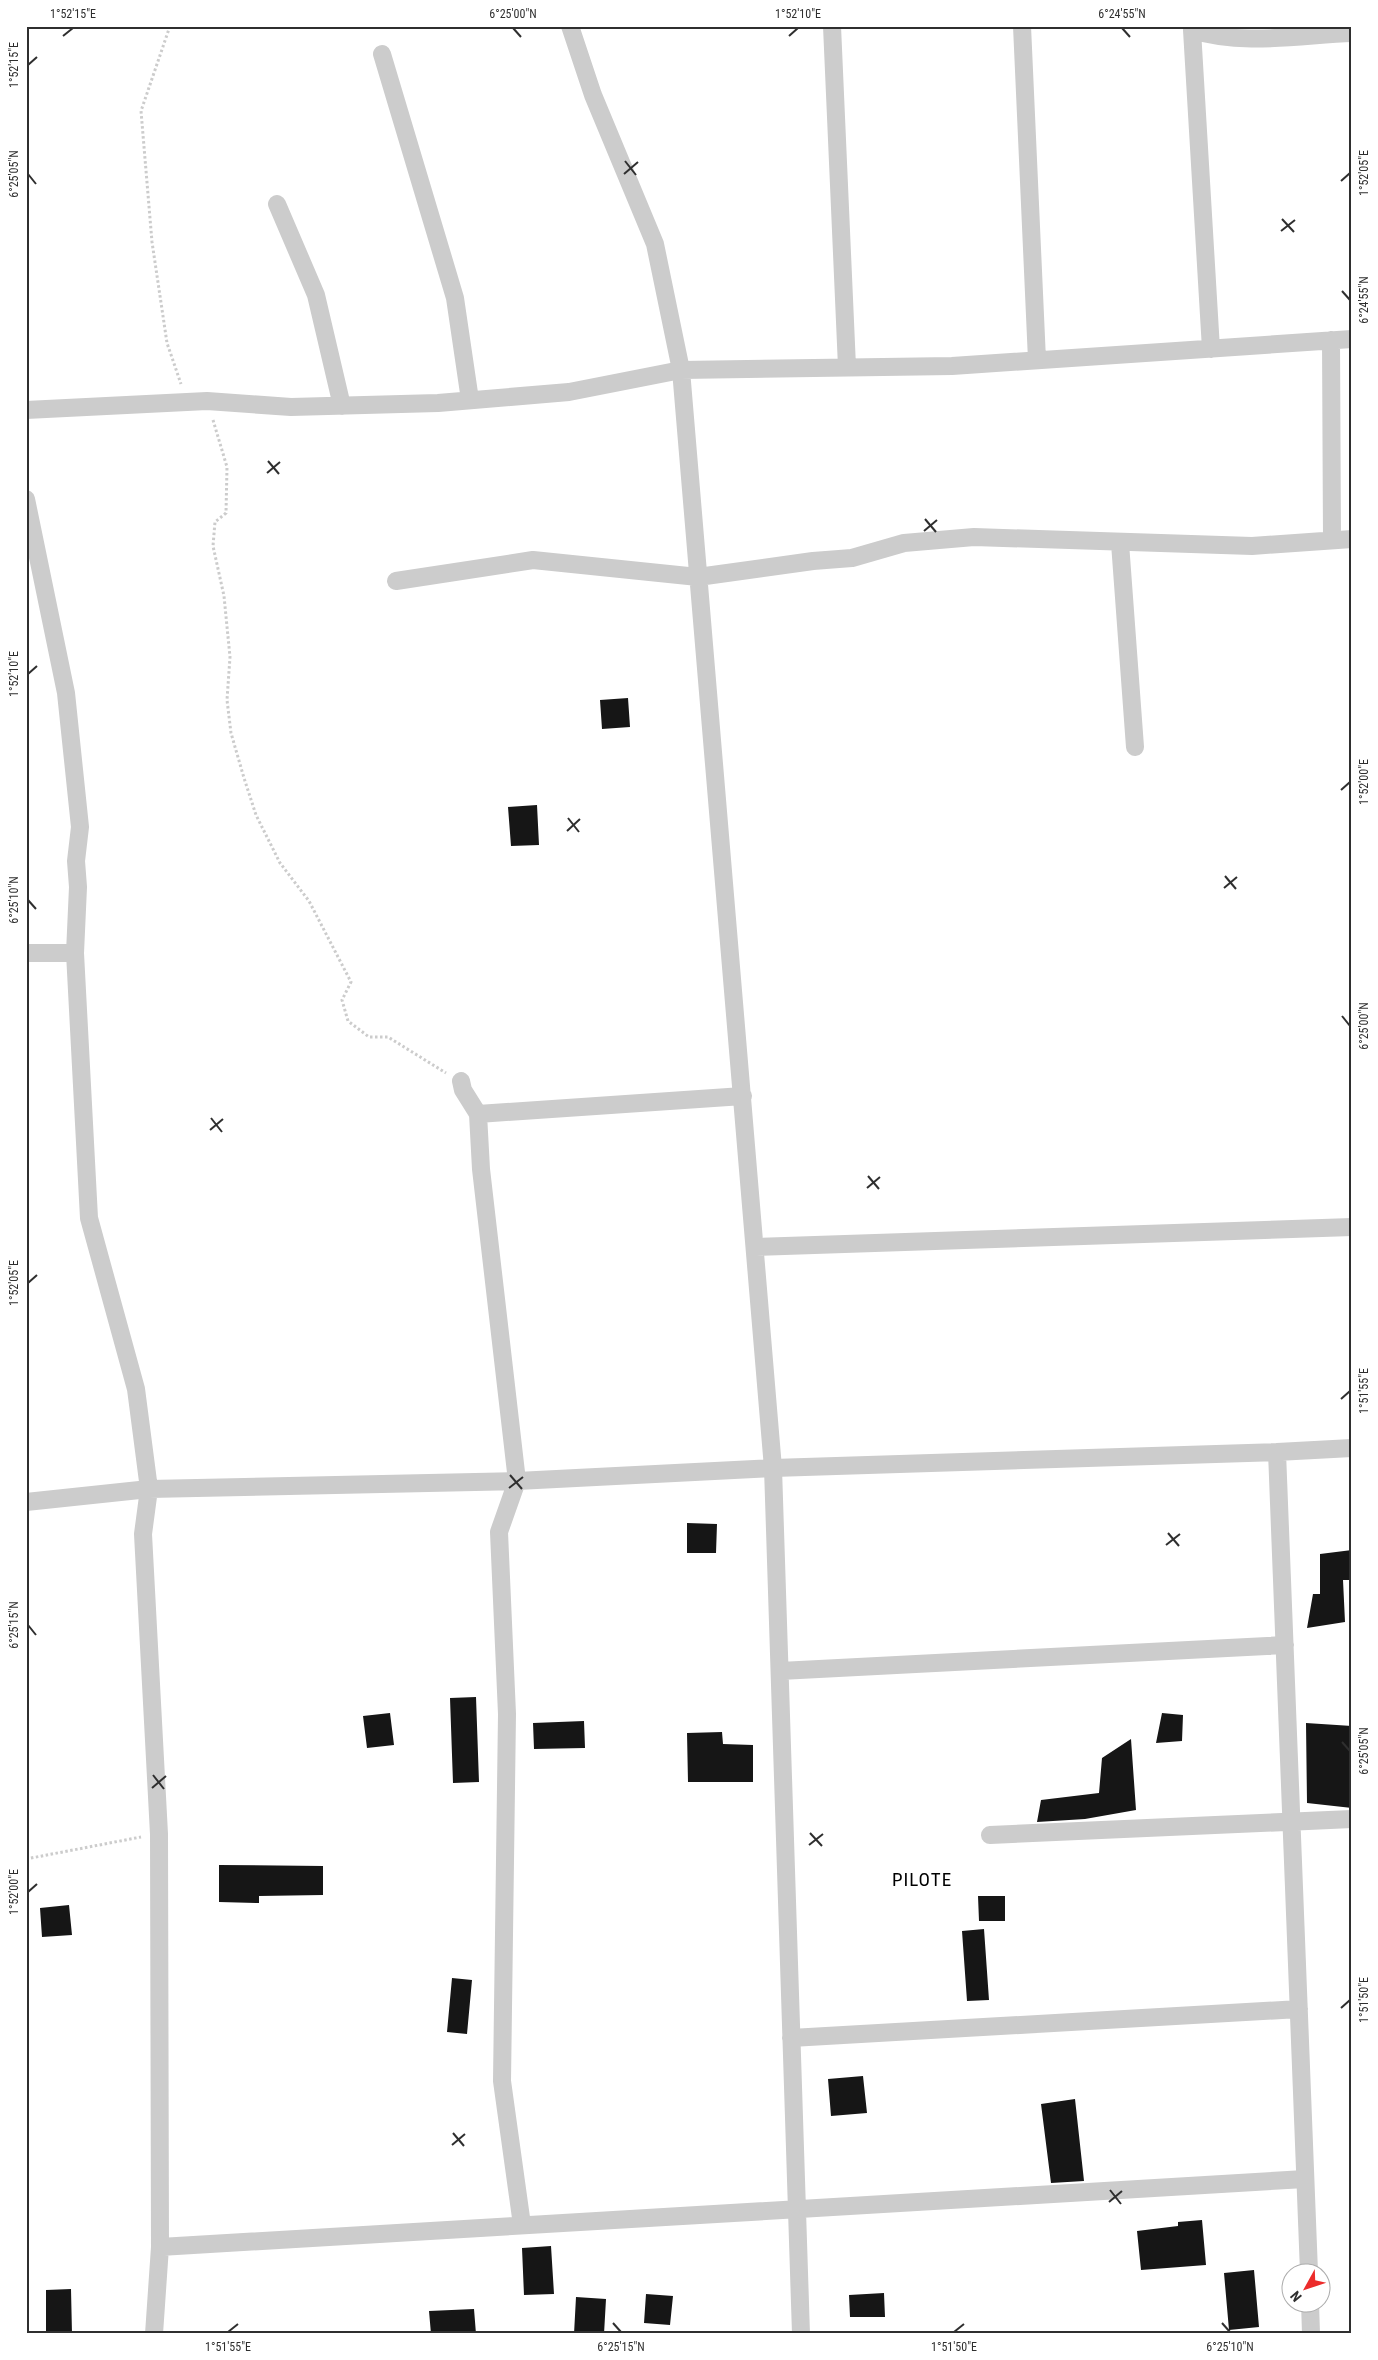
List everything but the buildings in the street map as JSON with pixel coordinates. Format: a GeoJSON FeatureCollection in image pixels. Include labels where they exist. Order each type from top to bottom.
{"type":"FeatureCollection","features":[{"type":"Feature","properties":{"kind":"street"},"geometry":{"type":"LineString","coordinates":[[570,26],[593,95],[655,244],[681,370],[756,1247],[773,1468],[801,2334]]}},
{"type":"Feature","properties":{"kind":"street"},"geometry":{"type":"LineString","coordinates":[[832,26],[846,367]]}},
{"type":"Feature","properties":{"kind":"street"},"geometry":{"type":"LineString","coordinates":[[1022,26],[1037,360]]}},
{"type":"Feature","properties":{"kind":"street"},"geometry":{"type":"LineString","coordinates":[[1211,350],[1192,30],[1211,36],[1247,38],[1352,33]]}},
{"type":"Feature","properties":{"kind":"street"},"geometry":{"type":"LineString","coordinates":[[382,54],[454,298],[470,400]]}},
{"type":"Feature","properties":{"kind":"street"},"geometry":{"type":"LineString","coordinates":[[277,204],[316,296],[342,406]]}},
{"type":"Feature","properties":{"kind":"street"},"geometry":{"type":"LineString","coordinates":[[26,410],[186,401],[291,406],[342,406],[470,400],[569,392],[681,370],[952,366],[1352,339]]}},
{"type":"Feature","properties":{"kind":"street"},"geometry":{"type":"LineString","coordinates":[[1331,340],[1332,539]]}},
{"type":"Feature","properties":{"kind":"street"},"geometry":{"type":"LineString","coordinates":[[26,499],[66,693],[80,827],[76,861],[78,887],[75,953],[89,1218],[136,1389],[149,1489],[143,1534],[159,1834],[160,2247],[154,2334]]}},
{"type":"Feature","properties":{"kind":"street"},"geometry":{"type":"LineString","coordinates":[[396,581],[533,560],[698,577],[813,561],[852,558],[904,543],[974,537],[1252,546],[1352,539]]}},
{"type":"Feature","properties":{"kind":"street"},"geometry":{"type":"LineString","coordinates":[[1120,543],[1135,747]]}},
{"type":"Feature","properties":{"kind":"street"},"geometry":{"type":"LineString","coordinates":[[26,953],[75,953]]}},
{"type":"Feature","properties":{"kind":"street"},"geometry":{"type":"LineString","coordinates":[[461,1082],[463,1090],[478,1114],[480,1169],[517,1481],[499,1532],[507,1714],[502,2080],[522,2225]]}},
{"type":"Feature","properties":{"kind":"street"},"geometry":{"type":"LineString","coordinates":[[478,1114],[743,1096]]}},
{"type":"Feature","properties":{"kind":"street"},"geometry":{"type":"LineString","coordinates":[[756,1247],[1352,1227]]}},
{"type":"Feature","properties":{"kind":"street"},"geometry":{"type":"LineString","coordinates":[[26,1502],[149,1489],[517,1481],[773,1468],[1352,1448]]}},
{"type":"Feature","properties":{"kind":"street"},"geometry":{"type":"LineString","coordinates":[[1277,1452],[1309,2262]]}},
{"type":"Feature","properties":{"kind":"street"},"geometry":{"type":"LineString","coordinates":[[780,1671],[1285,1645]]}},
{"type":"Feature","properties":{"kind":"street"},"geometry":{"type":"LineString","coordinates":[[990,1835],[1352,1819]]}},
{"type":"Feature","properties":{"kind":"street"},"geometry":{"type":"LineString","coordinates":[[791,2038],[1299,2010]]}},
{"type":"Feature","properties":{"kind":"street"},"geometry":{"type":"LineString","coordinates":[[160,2247],[1305,2178]]}},
{"type":"Feature","properties":{"kind":"street"},"geometry":{"type":"LineString","coordinates":[[1310,2312],[1311,2334]]}},
{"type":"Feature","properties":{"kind":"path"},"geometry":{"type":"LineString","coordinates":[[170,26],[140,111],[152,242],[167,343],[186,401]]}},
{"type":"Feature","properties":{"kind":"path"},"geometry":{"type":"LineString","coordinates":[[206,401],[227,467],[226,513],[215,522],[213,546],[224,596],[230,657],[227,700],[231,733],[256,815],[280,863],[313,908],[351,982],[342,1000],[348,1021],[369,1037],[388,1037],[461,1082]]}},
{"type":"Feature","properties":{"kind":"path"},"geometry":{"type":"LineString","coordinates":[[26,1859],[159,1834]]}},
{"type":"Feature","properties":{"kind":"district","name":"PILOTE"},"geometry":{"type":"Point","coordinates":[922,1879]}}]}
